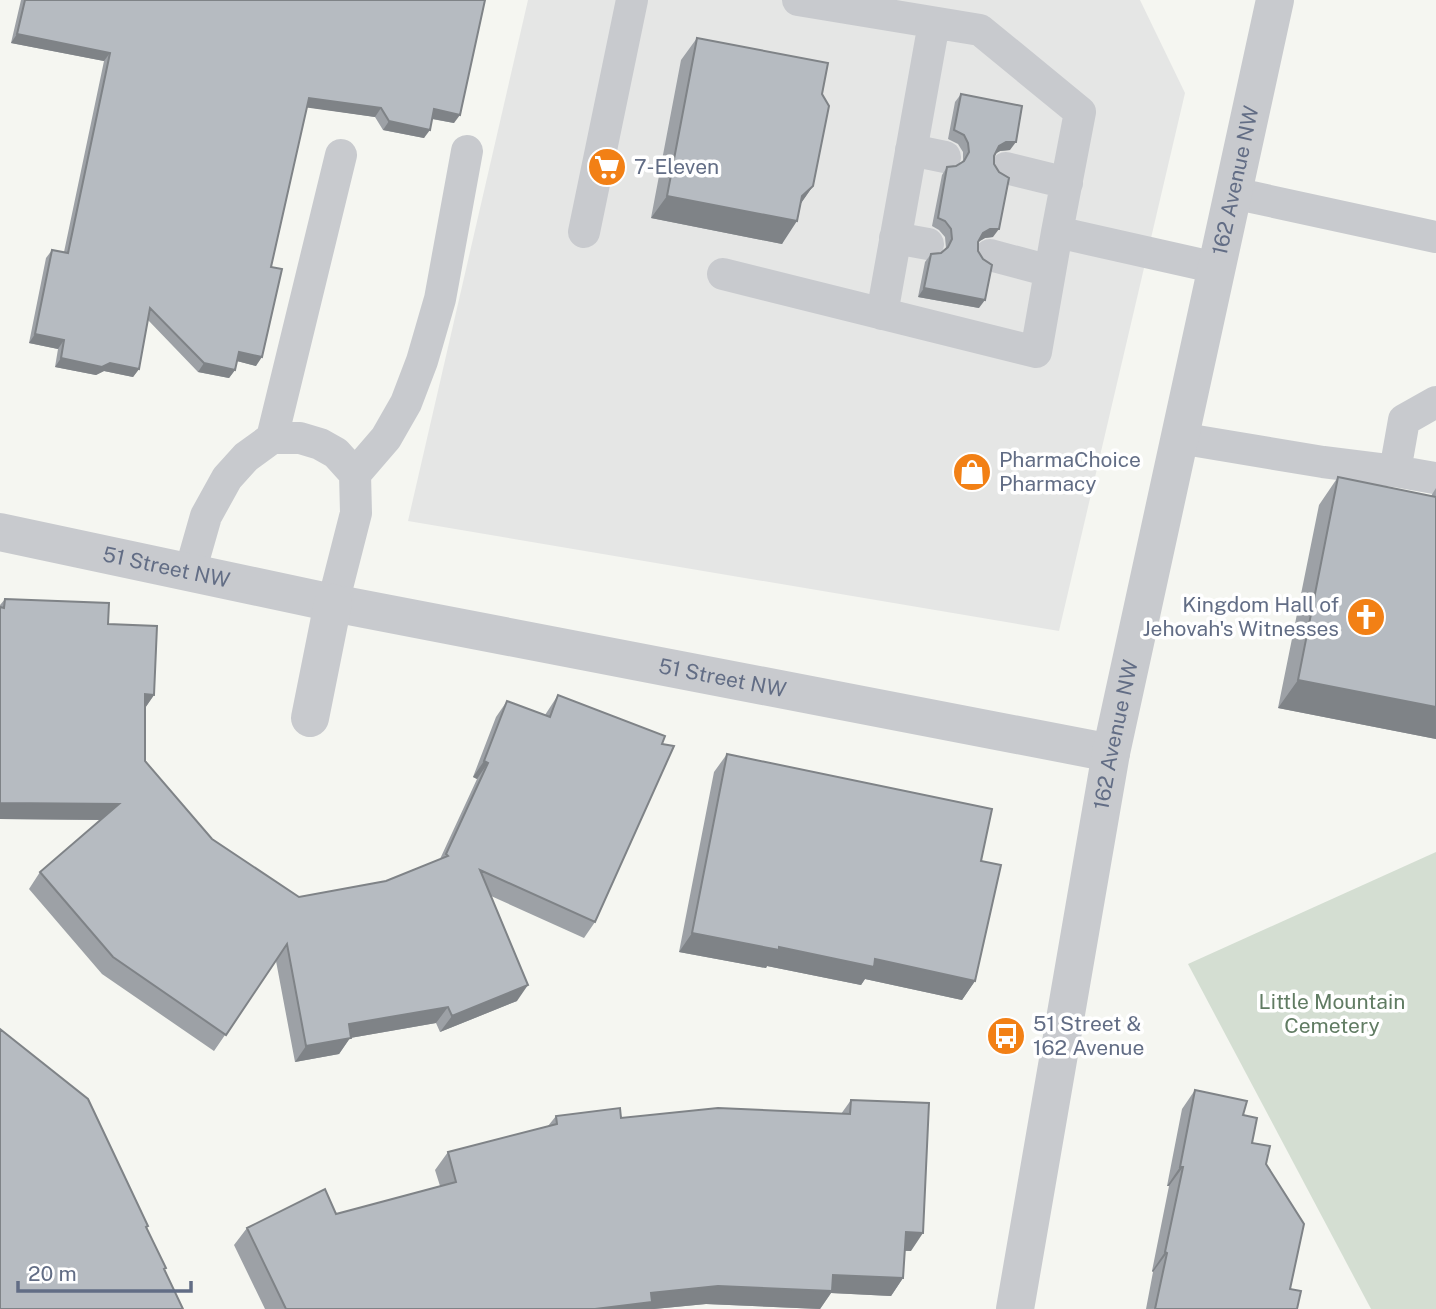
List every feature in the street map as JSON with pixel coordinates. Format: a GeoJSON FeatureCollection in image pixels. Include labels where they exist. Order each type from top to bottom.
{"type":"FeatureCollection","features":[{"type":"Feature","properties":{"kind":"street","name":"162 Avenue NW"},"geometry":{"type":"LineString","coordinates":[[1015,1309],[1111,754],[1275,0]]}},
{"type":"Feature","properties":{"kind":"street","name":"51 Street NW"},"geometry":{"type":"LineString","coordinates":[[0,532],[333,603],[1111,754]]}},
{"type":"Feature","properties":{"kind":"street"},"geometry":{"type":"LineString","coordinates":[[310,718],[333,603]]}},
{"type":"Feature","properties":{"kind":"lane"},"geometry":{"type":"LineString","coordinates":[[584,232],[632,0]]}},
{"type":"Feature","properties":{"kind":"lane"},"geometry":{"type":"LineString","coordinates":[[723,274],[1036,352],[1080,112],[980,30],[805,1]]}},
{"type":"Feature","properties":{"kind":"lane"},"geometry":{"type":"LineString","coordinates":[[882,314],[934,23]]}},
{"type":"Feature","properties":{"kind":"lane"},"geometry":{"type":"LineString","coordinates":[[911,150],[945,156]]}},
{"type":"Feature","properties":{"kind":"lane"},"geometry":{"type":"LineString","coordinates":[[355,474],[386,438],[406,403],[422,360],[440,299],[467,151]]}},
{"type":"Feature","properties":{"kind":"lane"},"geometry":{"type":"LineString","coordinates":[[272,438],[341,155]]}},
{"type":"Feature","properties":{"kind":"lane"},"geometry":{"type":"LineString","coordinates":[[1006,168],[1066,183]]}},
{"type":"Feature","properties":{"kind":"lane"},"geometry":{"type":"LineString","coordinates":[[1233,193],[1436,237]]}},
{"type":"Feature","properties":{"kind":"lane"},"geometry":{"type":"LineString","coordinates":[[1057,232],[1217,268]]}},
{"type":"Feature","properties":{"kind":"lane"},"geometry":{"type":"LineString","coordinates":[[895,237],[929,244]]}},
{"type":"Feature","properties":{"kind":"lane"},"geometry":{"type":"LineString","coordinates":[[990,255],[1050,271]]}},
{"type":"Feature","properties":{"kind":"lane"},"geometry":{"type":"LineString","coordinates":[[1395,471],[1404,420],[1436,402]]}},
{"type":"Feature","properties":{"kind":"lane"},"geometry":{"type":"LineString","coordinates":[[190,572],[206,516],[227,478],[246,457],[272,438],[300,438],[320,444],[336,453],[355,474],[356,513],[333,603]]}},
{"type":"Feature","properties":{"kind":"lane"},"geometry":{"type":"LineString","coordinates":[[1179,438],[1434,478]]}},
{"type":"Feature","properties":{"kind":"shaded area"},"geometry":{"type":"Polygon","coordinates":[[[528,0],[1140,0],[1185,93],[1059,631],[408,521],[528,0]]]}},
{"type":"Feature","properties":{"kind":"green space","name":"Little Mountain Cemetery"},"geometry":{"type":"Polygon","coordinates":[[[1436,852],[1436,1309],[1371,1309],[1188,964],[1436,852]]]}},
{"type":"Feature","properties":{"kind":"building"},"geometry":{"type":"Polygon","coordinates":[[[25,0],[485,0],[460,115],[434,109],[430,130],[389,121],[381,108],[309,98],[271,267],[282,269],[262,357],[239,352],[235,370],[204,363],[150,308],[139,369],[110,363],[102,367],[61,358],[64,340],[35,334],[52,250],[68,253],[110,53],[17,34],[25,0]]]}},
{"type":"Feature","properties":{"kind":"building"},"geometry":{"type":"Polygon","coordinates":[[[697,38],[828,63],[822,94],[829,106],[813,186],[802,196],[797,221],[667,196],[697,38]]]}},
{"type":"Feature","properties":{"kind":"building"},"geometry":{"type":"Polygon","coordinates":[[[961,94],[1022,106],[1016,142],[1006,142],[999,146],[994,156],[994,164],[999,172],[1009,178],[999,229],[990,229],[983,233],[978,242],[978,251],[983,259],[992,265],[985,300],[924,288],[931,254],[941,253],[952,239],[951,229],[945,221],[938,218],[947,167],[964,161],[969,152],[964,135],[954,130],[961,94]]]}},
{"type":"Feature","properties":{"kind":"building","name":"Kingdom Hall of Jehovah's Witnesses"},"geometry":{"type":"Polygon","coordinates":[[[1338,477],[1436,497],[1436,707],[1298,680],[1338,477]]]}},
{"type":"Feature","properties":{"kind":"building"},"geometry":{"type":"Polygon","coordinates":[[[5,599],[109,603],[108,624],[157,626],[154,695],[145,694],[145,761],[212,839],[299,897],[386,881],[448,856],[446,854],[488,763],[484,761],[507,701],[550,717],[558,695],[665,736],[662,744],[674,746],[595,922],[480,870],[528,985],[452,1016],[448,1007],[349,1024],[351,1038],[306,1046],[287,944],[226,1035],[113,957],[40,872],[119,804],[0,803],[0,607],[4,608],[5,599]]]}},
{"type":"Feature","properties":{"kind":"building"},"geometry":{"type":"Polygon","coordinates":[[[727,754],[992,809],[981,861],[1001,865],[975,981],[875,959],[874,967],[779,947],[779,950],[692,933],[727,754]]]}},
{"type":"Feature","properties":{"kind":"building"},"geometry":{"type":"Polygon","coordinates":[[[0,1029],[88,1099],[148,1226],[146,1227],[183,1309],[0,1309],[0,1029]]]}},
{"type":"Feature","properties":{"kind":"building"},"geometry":{"type":"Polygon","coordinates":[[[1195,1090],[1247,1101],[1243,1115],[1257,1118],[1252,1143],[1270,1146],[1266,1164],[1304,1224],[1290,1289],[1301,1291],[1297,1309],[1155,1309],[1195,1090]]]}},
{"type":"Feature","properties":{"kind":"building"},"geometry":{"type":"Polygon","coordinates":[[[851,1100],[929,1103],[923,1233],[906,1232],[903,1278],[833,1275],[832,1291],[718,1286],[651,1293],[652,1302],[595,1309],[286,1309],[247,1228],[325,1189],[336,1214],[456,1182],[448,1152],[557,1124],[556,1116],[620,1108],[621,1118],[718,1108],[850,1114],[851,1100]]]}},
{"type":"Feature","properties":{"kind":"place","name":"7-Eleven"},"geometry":{"type":"Point","coordinates":[607,167]}},
{"type":"Feature","properties":{"kind":"place","name":"PharmaChoice Pharmacy"},"geometry":{"type":"Point","coordinates":[972,472]}},
{"type":"Feature","properties":{"kind":"place","name":"Kingdom Hall of Jehovah's Witnesses"},"geometry":{"type":"Point","coordinates":[1366,617]}},
{"type":"Feature","properties":{"kind":"place","name":"51 Street & 162 Avenue"},"geometry":{"type":"Point","coordinates":[1006,1036]}}]}
